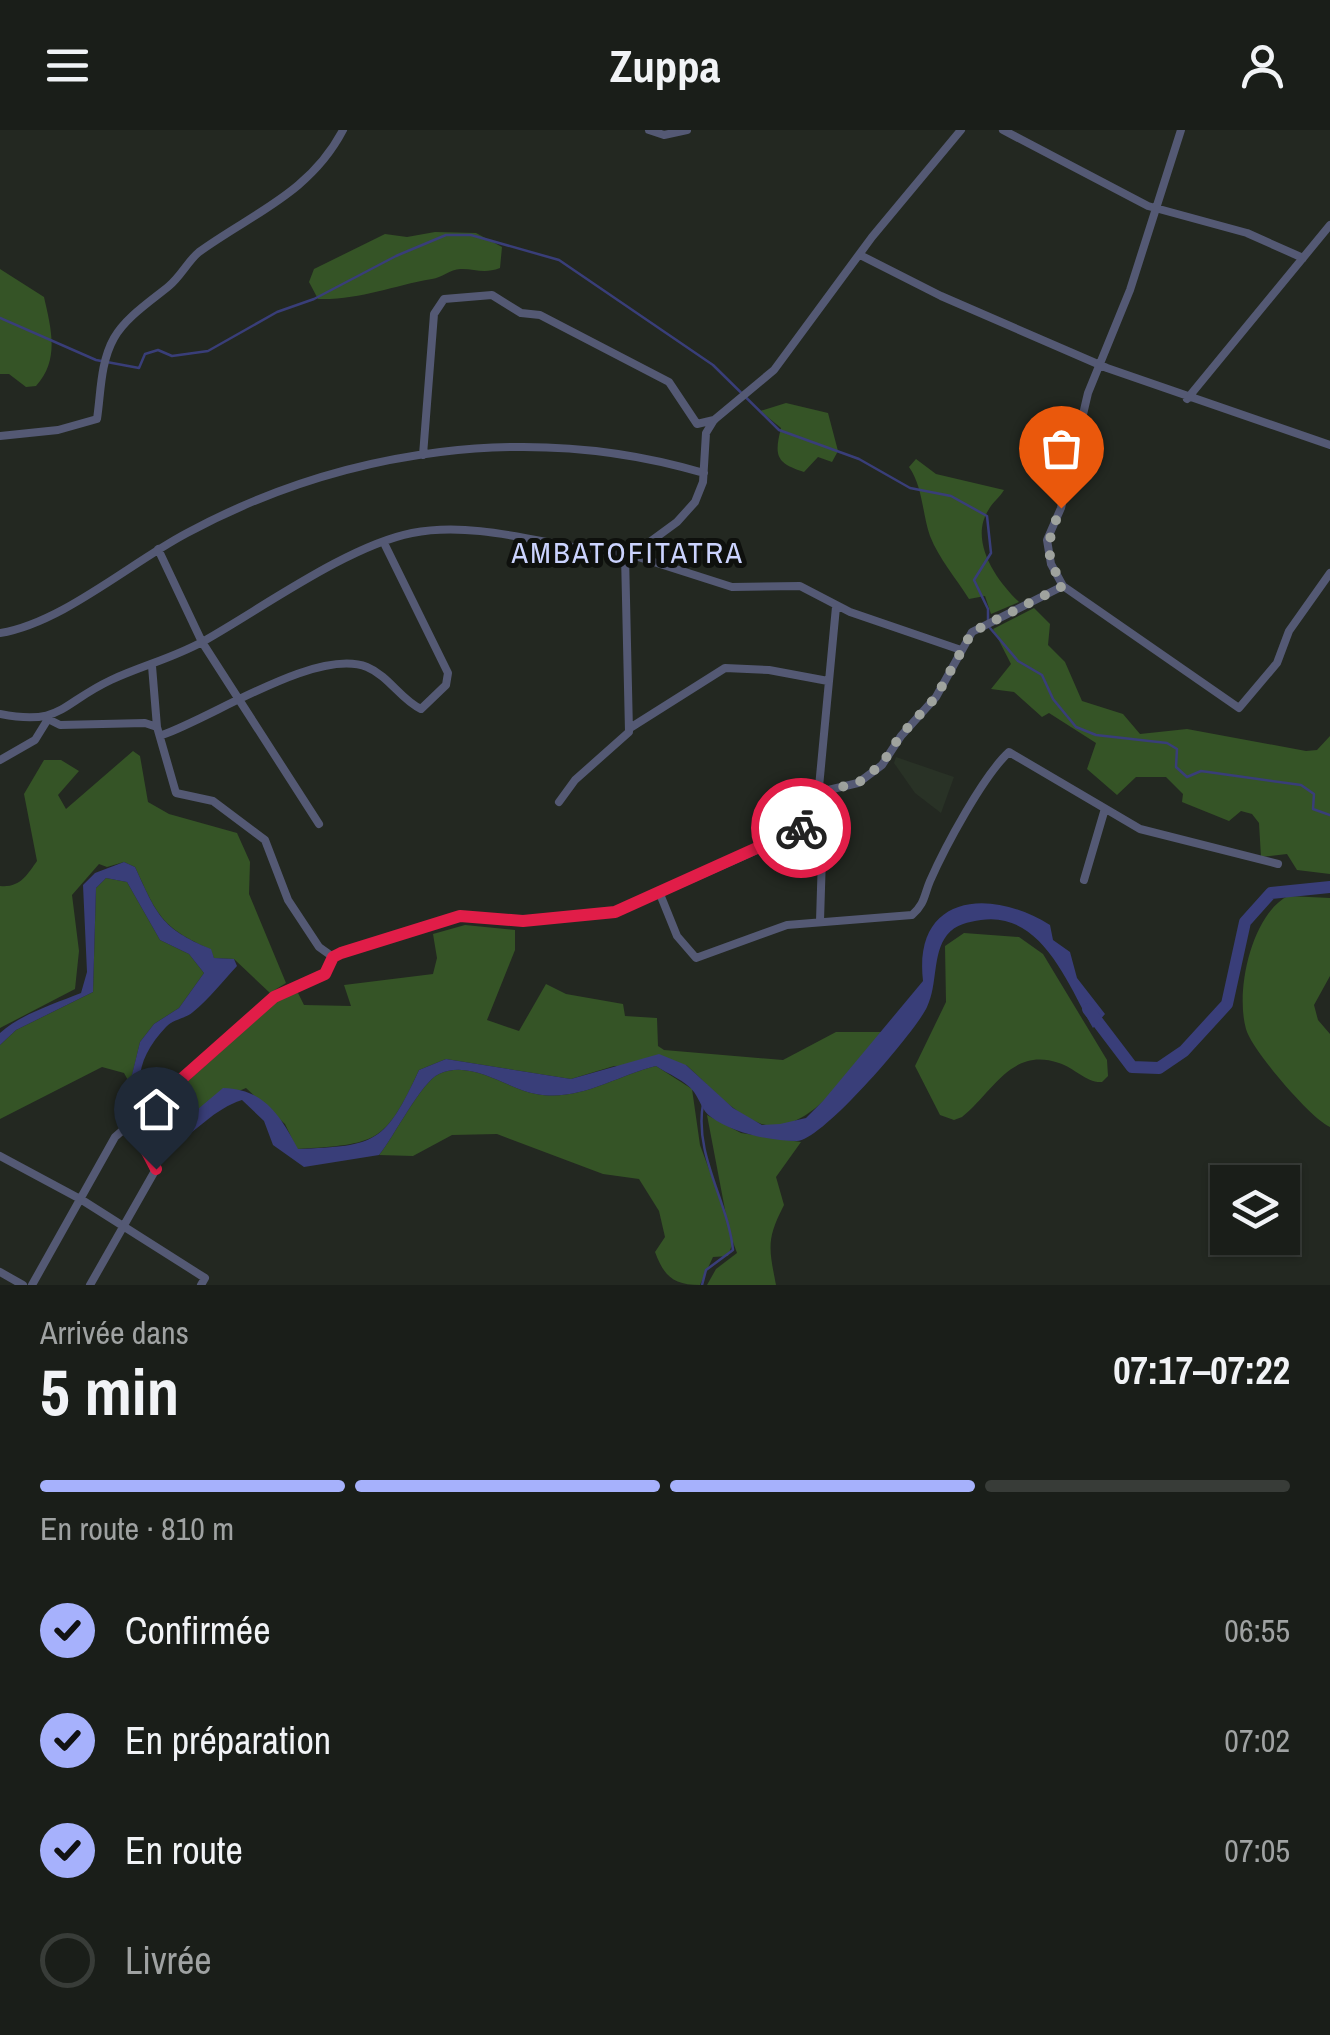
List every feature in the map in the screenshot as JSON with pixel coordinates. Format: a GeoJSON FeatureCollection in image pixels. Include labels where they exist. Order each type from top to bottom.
{"type":"FeatureCollection","features":[{"type":"Feature","properties":{"kind":"street"},"geometry":{"type":"LineString","coordinates":[[0,436],[58,430],[96,420],[112,340],[124,324],[177,280],[197,253],[238,230],[304,182],[331,153],[342,130]]}},
{"type":"Feature","properties":{"kind":"street"},"geometry":{"type":"LineString","coordinates":[[649,130],[664,135],[687,130]]}},
{"type":"Feature","properties":{"kind":"street"},"geometry":{"type":"LineString","coordinates":[[422,455],[434,314],[444,299],[492,295],[521,312],[548,319],[669,382],[698,424],[714,420],[774,370],[941,148],[961,130]]}},
{"type":"Feature","properties":{"kind":"street"},"geometry":{"type":"LineString","coordinates":[[1003,130],[1154,206],[1247,232],[1303,258]]}},
{"type":"Feature","properties":{"kind":"street"},"geometry":{"type":"LineString","coordinates":[[1181,130],[1130,290],[1098,364],[1061,508],[1047,540],[1051,564],[1063,586],[1240,708],[1277,663],[1289,631],[1330,573]]}},
{"type":"Feature","properties":{"kind":"street"},"geometry":{"type":"LineString","coordinates":[[1187,399],[1330,225]]}},
{"type":"Feature","properties":{"kind":"street"},"geometry":{"type":"LineString","coordinates":[[860,255],[942,296],[1098,364],[1187,399],[1330,445]]}},
{"type":"Feature","properties":{"kind":"street"},"geometry":{"type":"LineString","coordinates":[[628,555],[677,522],[695,502],[704,473],[706,433],[714,420]]}},
{"type":"Feature","properties":{"kind":"street"},"geometry":{"type":"LineString","coordinates":[[0,634],[37,623],[158,549],[298,483],[344,468],[506,445],[666,462],[704,473]]}},
{"type":"Feature","properties":{"kind":"street"},"geometry":{"type":"LineString","coordinates":[[0,714],[34,721],[48,718],[106,682],[202,642],[286,590],[384,543],[434,530],[500,535],[628,555],[732,586],[800,586],[836,607],[960,650]]}},
{"type":"Feature","properties":{"kind":"street"},"geometry":{"type":"LineString","coordinates":[[159,731],[310,670],[350,662],[382,675],[417,710],[446,684],[448,672],[384,543]]}},
{"type":"Feature","properties":{"kind":"street"},"geometry":{"type":"LineString","coordinates":[[158,549],[202,642],[319,824]]}},
{"type":"Feature","properties":{"kind":"street"},"geometry":{"type":"LineString","coordinates":[[628,555],[630,728]]}},
{"type":"Feature","properties":{"kind":"street"},"geometry":{"type":"LineString","coordinates":[[945,644],[1063,586]]}},
{"type":"Feature","properties":{"kind":"street"},"geometry":{"type":"LineString","coordinates":[[820,921],[824,791],[820,786],[836,607]]}},
{"type":"Feature","properties":{"kind":"street"},"geometry":{"type":"LineString","coordinates":[[824,791],[858,783],[882,764],[900,736],[936,697],[972,632]]}},
{"type":"Feature","properties":{"kind":"street"},"geometry":{"type":"LineString","coordinates":[[152,666],[159,731],[176,793],[213,801],[265,840],[288,900],[319,947],[333,957]]}},
{"type":"Feature","properties":{"kind":"street"},"geometry":{"type":"LineString","coordinates":[[559,802],[575,780],[630,728],[725,668],[769,670],[828,681]]}},
{"type":"Feature","properties":{"kind":"street"},"geometry":{"type":"LineString","coordinates":[[48,718],[60,725],[145,723],[159,731]]}},
{"type":"Feature","properties":{"kind":"street"},"geometry":{"type":"LineString","coordinates":[[0,760],[35,740],[48,718]]}},
{"type":"Feature","properties":{"kind":"street"},"geometry":{"type":"LineString","coordinates":[[660,894],[677,936],[696,958],[787,925],[912,916],[922,907],[928,885],[984,783],[1010,752],[1104,812],[1140,829],[1278,864]]}},
{"type":"Feature","properties":{"kind":"street"},"geometry":{"type":"LineString","coordinates":[[1084,880],[1104,812]]}},
{"type":"Feature","properties":{"kind":"street"},"geometry":{"type":"LineString","coordinates":[[32,1285],[115,1137],[274,997],[325,974],[333,957],[460,916],[523,921],[615,912],[822,821]]}},
{"type":"Feature","properties":{"kind":"street"},"geometry":{"type":"LineString","coordinates":[[90,1285],[156,1169],[134,1122]]}},
{"type":"Feature","properties":{"kind":"street"},"geometry":{"type":"LineString","coordinates":[[0,1156],[125,1226],[205,1278],[201,1285]]}},
{"type":"Feature","properties":{"kind":"street"},"geometry":{"type":"LineString","coordinates":[[0,1272],[15,1284]]}},
{"type":"Feature","properties":{"kind":"shaded area"},"geometry":{"type":"Polygon","coordinates":[[[896,757],[954,777],[941,813],[915,793],[894,763],[896,757]]]}},
{"type":"Feature","properties":{"kind":"green space"},"geometry":{"type":"Polygon","coordinates":[[[435,232],[476,233],[502,247],[500,268],[458,269],[436,278],[334,299],[318,299],[309,282],[314,269],[385,234],[407,237],[435,232]]]}},
{"type":"Feature","properties":{"kind":"green space"},"geometry":{"type":"Polygon","coordinates":[[[0,269],[44,297],[51,355],[36,386],[26,387],[9,374],[0,374],[0,269]]]}},
{"type":"Feature","properties":{"kind":"green space"},"geometry":{"type":"Polygon","coordinates":[[[786,403],[828,413],[838,451],[832,462],[818,457],[804,472],[779,457],[781,428],[760,411],[786,403]]]}},
{"type":"Feature","properties":{"kind":"green space"},"geometry":{"type":"Polygon","coordinates":[[[916,459],[936,474],[1004,490],[983,521],[983,547],[994,572],[1019,602],[991,614],[985,596],[969,599],[930,536],[920,492],[909,467],[916,459]]]}},
{"type":"Feature","properties":{"kind":"green space"},"geometry":{"type":"Polygon","coordinates":[[[1034,608],[1050,624],[1048,645],[1065,662],[1082,701],[1123,714],[1140,734],[1187,729],[1306,751],[1317,750],[1330,736],[1330,874],[1297,870],[1287,854],[1261,857],[1259,823],[1252,814],[1241,811],[1229,821],[1182,802],[1183,794],[1166,777],[1136,777],[1117,795],[1087,769],[1096,743],[1049,713],[1042,717],[1014,692],[991,689],[1011,664],[993,629],[1034,608]]]}},
{"type":"Feature","properties":{"kind":"green space"},"geometry":{"type":"Polygon","coordinates":[[[133,751],[140,756],[148,802],[169,814],[237,833],[250,862],[249,894],[286,983],[270,993],[234,959],[214,958],[210,949],[180,934],[162,917],[135,867],[124,862],[107,867],[99,864],[72,895],[79,951],[75,989],[0,1028],[0,886],[18,883],[37,861],[24,794],[44,760],[61,760],[79,771],[58,795],[66,809],[133,751]]]}},
{"type":"Feature","properties":{"kind":"green space"},"geometry":{"type":"Polygon","coordinates":[[[106,878],[127,882],[160,940],[189,954],[204,973],[179,1008],[154,1024],[140,1042],[130,1084],[124,1073],[102,1067],[0,1119],[0,1045],[16,1030],[93,992],[96,888],[106,878]]]}},
{"type":"Feature","properties":{"kind":"green space"},"geometry":{"type":"Polygon","coordinates":[[[1288,896],[1330,898],[1330,976],[1314,1005],[1318,1020],[1330,1034],[1330,1127],[1283,1083],[1259,1052],[1250,1039],[1243,1013],[1245,975],[1256,936],[1275,905],[1288,896]]]}},
{"type":"Feature","properties":{"kind":"green space"},"geometry":{"type":"Polygon","coordinates":[[[465,925],[515,930],[515,950],[487,1020],[519,1031],[546,984],[566,994],[623,1004],[625,1016],[657,1018],[658,1046],[664,1050],[783,1060],[836,1032],[882,1032],[829,1096],[795,1121],[777,1126],[759,1123],[739,1112],[686,1065],[614,1066],[571,1079],[446,1059],[419,1070],[387,1126],[362,1141],[345,1145],[297,1149],[285,1124],[246,1088],[201,1107],[179,1125],[157,1118],[156,1110],[285,994],[298,993],[304,1005],[351,1006],[344,985],[433,974],[437,958],[433,934],[465,925]]]}},
{"type":"Feature","properties":{"kind":"green space"},"geometry":{"type":"Polygon","coordinates":[[[964,933],[1019,937],[1043,954],[1107,1060],[1108,1076],[1102,1082],[1059,1063],[1028,1061],[1004,1074],[962,1117],[954,1120],[940,1115],[915,1066],[946,1002],[945,946],[964,933]]]}},
{"type":"Feature","properties":{"kind":"green space"},"geometry":{"type":"Polygon","coordinates":[[[656,1066],[692,1089],[700,1145],[726,1215],[707,1115],[741,1133],[801,1142],[776,1177],[784,1205],[771,1244],[776,1285],[707,1285],[716,1269],[737,1253],[733,1242],[728,1256],[713,1257],[700,1285],[671,1278],[655,1252],[665,1237],[659,1211],[639,1179],[603,1174],[497,1134],[452,1135],[413,1156],[379,1155],[432,1079],[451,1070],[476,1072],[524,1091],[552,1096],[582,1091],[656,1066]]]}},
{"type":"Feature","properties":{"kind":"water"},"geometry":{"type":"Polygon","coordinates":[[[124,862],[135,867],[155,908],[170,926],[211,949],[214,958],[234,959],[237,966],[199,1007],[169,1024],[155,1041],[141,1069],[143,1096],[162,1117],[179,1125],[223,1088],[249,1093],[277,1115],[298,1149],[345,1146],[375,1136],[397,1113],[419,1070],[446,1059],[571,1079],[659,1054],[686,1065],[733,1108],[762,1125],[806,1118],[923,981],[923,952],[930,931],[943,915],[960,906],[1003,906],[1050,925],[1053,940],[1070,952],[1077,978],[1105,1014],[1093,1028],[1063,973],[1037,939],[1002,920],[981,920],[958,926],[947,935],[939,951],[927,1007],[888,1060],[826,1123],[797,1141],[752,1135],[720,1123],[705,1112],[691,1088],[656,1066],[582,1091],[552,1096],[524,1091],[476,1072],[451,1070],[432,1079],[379,1155],[304,1167],[273,1145],[264,1121],[242,1100],[214,1115],[172,1147],[143,1124],[128,1091],[140,1042],[154,1024],[179,1008],[204,973],[189,954],[160,940],[127,882],[106,878],[96,888],[93,992],[16,1030],[0,1045],[0,1033],[18,1020],[81,993],[87,972],[83,885],[95,873],[124,862]]]}},
{"type":"Feature","properties":{"kind":"waterway"},"geometry":{"type":"LineString","coordinates":[[0,318],[96,360],[139,368],[145,354],[158,350],[172,356],[208,351],[277,312],[314,299],[446,235],[471,235],[559,260],[713,365],[779,430],[859,459],[910,488],[951,496],[987,516],[991,553],[974,580],[988,609],[988,621]]}},
{"type":"Feature","properties":{"kind":"waterway"},"geometry":{"type":"LineString","coordinates":[[990,628],[1018,661],[1042,675],[1053,699],[1076,727],[1096,735],[1167,743],[1177,749],[1176,767],[1187,777],[1201,771],[1301,785],[1314,794],[1313,809],[1330,815]]}},
{"type":"Feature","properties":{"kind":"waterway"},"geometry":{"type":"LineString","coordinates":[[1088,1009],[1132,1067],[1159,1068],[1184,1051],[1227,1004],[1245,922],[1271,893],[1330,887]]}},
{"type":"Feature","properties":{"kind":"waterway"},"geometry":{"type":"LineString","coordinates":[[702,1285],[706,1270],[733,1250],[703,1141],[703,1104]]}},
{"type":"Feature","properties":{"kind":"way so far"},"geometry":{"type":"LineString","coordinates":[[801,828],[822,821],[824,791],[858,783],[882,764],[900,736],[936,697],[972,632],[1063,586],[1051,564],[1047,540],[1061,508]]}},
{"type":"Feature","properties":{"kind":"district","name":"AMBATOFITATRA"},"geometry":{"type":"Point","coordinates":[628,552]}},
{"type":"Feature","properties":{"kind":"route"},"geometry":{"type":"LineString","coordinates":[[156,1169],[132,1123],[274,997],[325,974],[333,957],[460,916],[523,921],[615,912],[801,828]]}}]}
